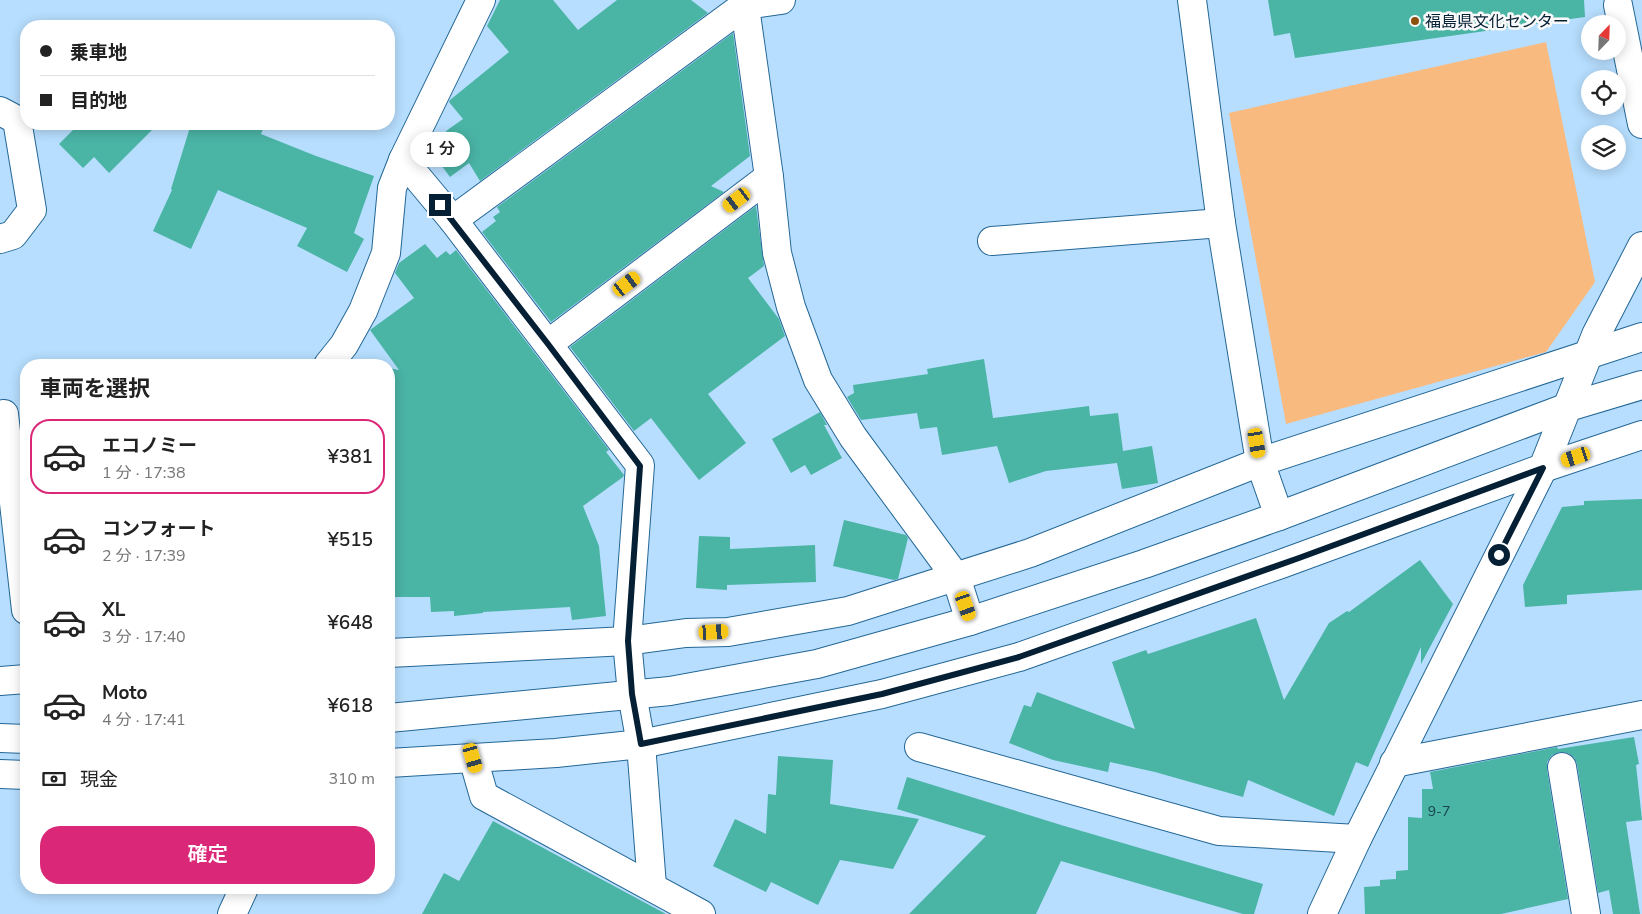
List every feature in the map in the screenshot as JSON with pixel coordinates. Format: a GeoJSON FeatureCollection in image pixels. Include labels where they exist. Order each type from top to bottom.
{"type":"FeatureCollection","features":[{"type":"Feature","properties":{"kind":"street"},"geometry":{"type":"LineString","coordinates":[[333,359],[344,345],[363,311],[386,254],[392,188],[403,160],[481,0]]}},
{"type":"Feature","properties":{"kind":"street"},"geometry":{"type":"LineString","coordinates":[[453,220],[744,2],[781,0]]}},
{"type":"Feature","properties":{"kind":"street"},"geometry":{"type":"LineString","coordinates":[[1192,0],[1221,223],[1260,462],[1279,516]]}},
{"type":"Feature","properties":{"kind":"street"},"geometry":{"type":"LineString","coordinates":[[744,2],[769,177],[777,253],[790,308],[818,380],[853,437],[956,577],[970,621]]}},
{"type":"Feature","properties":{"kind":"street"},"geometry":{"type":"LineString","coordinates":[[1618,5],[1642,124]]}},
{"type":"Feature","properties":{"kind":"street"},"geometry":{"type":"LineString","coordinates":[[0,111],[17,120],[32,210],[12,235],[0,239]]}},
{"type":"Feature","properties":{"kind":"street"},"geometry":{"type":"LineString","coordinates":[[403,160],[453,220],[640,466],[628,641],[632,694],[641,744],[652,886]]}},
{"type":"Feature","properties":{"kind":"street"},"geometry":{"type":"LineString","coordinates":[[548,344],[769,177]]}},
{"type":"Feature","properties":{"kind":"street"},"geometry":{"type":"LineString","coordinates":[[992,241],[1221,223]]}},
{"type":"Feature","properties":{"kind":"street"},"geometry":{"type":"LineString","coordinates":[[1322,914],[1394,763],[1543,468],[1596,335],[1642,246]]}},
{"type":"Feature","properties":{"kind":"street"},"geometry":{"type":"LineString","coordinates":[[395,653],[628,641],[686,633],[728,632],[848,611],[1030,552],[1260,462],[1642,337]]}},
{"type":"Feature","properties":{"kind":"street"},"geometry":{"type":"LineString","coordinates":[[395,717],[670,691],[817,664],[970,621],[1144,564],[1279,516],[1568,407],[1642,385]]}},
{"type":"Feature","properties":{"kind":"street"},"geometry":{"type":"LineString","coordinates":[[4,414],[20,557]]}},
{"type":"Feature","properties":{"kind":"street"},"geometry":{"type":"LineString","coordinates":[[395,763],[556,753],[641,744],[882,694],[1019,657],[1299,558],[1543,468],[1642,435]]}},
{"type":"Feature","properties":{"kind":"street"},"geometry":{"type":"LineString","coordinates":[[0,682],[20,680]]}},
{"type":"Feature","properties":{"kind":"street"},"geometry":{"type":"LineString","coordinates":[[1394,763],[1642,715]]}},
{"type":"Feature","properties":{"kind":"street"},"geometry":{"type":"LineString","coordinates":[[0,738],[20,739]]}},
{"type":"Feature","properties":{"kind":"street"},"geometry":{"type":"LineString","coordinates":[[919,747],[1219,831],[1357,839]]}},
{"type":"Feature","properties":{"kind":"street"},"geometry":{"type":"LineString","coordinates":[[473,758],[484,796],[652,886],[692,912]]}},
{"type":"Feature","properties":{"kind":"street"},"geometry":{"type":"LineString","coordinates":[[1562,767],[1586,914]]}},
{"type":"Feature","properties":{"kind":"street"},"geometry":{"type":"LineString","coordinates":[[0,774],[20,775]]}},
{"type":"Feature","properties":{"kind":"street"},"geometry":{"type":"LineString","coordinates":[[232,914],[241,894]]}},
{"type":"Feature","properties":{"kind":"shaded area"},"geometry":{"type":"Polygon","coordinates":[[[1546,42],[1595,282],[1546,352],[1286,424],[1229,113],[1546,42]]]}},
{"type":"Feature","properties":{"kind":"building"},"geometry":{"type":"Polygon","coordinates":[[[500,0],[553,0],[578,30],[617,0],[691,0],[708,13],[480,181],[469,163],[450,177],[430,150],[449,136],[446,131],[463,119],[449,102],[450,100],[509,52],[487,26],[500,0]]]}},
{"type":"Feature","properties":{"kind":"building","name":"福島県文化センター"},"geometry":{"type":"Polygon","coordinates":[[[1268,0],[1584,0],[1585,15],[1581,15],[1581,18],[1295,58],[1290,33],[1274,36],[1268,0]]]}},
{"type":"Feature","properties":{"kind":"building"},"geometry":{"type":"Polygon","coordinates":[[[733,33],[750,156],[711,186],[724,192],[551,322],[482,232],[496,221],[493,217],[500,212],[497,207],[733,33]]]}},
{"type":"Feature","properties":{"kind":"building"},"geometry":{"type":"Polygon","coordinates":[[[73,130],[152,130],[109,173],[94,157],[83,168],[59,144],[73,130]]]}},
{"type":"Feature","properties":{"kind":"building"},"geometry":{"type":"Polygon","coordinates":[[[189,130],[263,130],[261,134],[374,176],[354,233],[364,239],[347,272],[297,246],[307,228],[218,190],[191,249],[153,231],[171,189],[189,130]]]}},
{"type":"Feature","properties":{"kind":"building"},"geometry":{"type":"Polygon","coordinates":[[[756,206],[764,266],[748,278],[779,319],[785,336],[708,394],[746,443],[699,480],[651,418],[634,431],[570,347],[756,206]]]}},
{"type":"Feature","properties":{"kind":"building"},"geometry":{"type":"Polygon","coordinates":[[[425,244],[437,258],[446,251],[450,255],[456,250],[609,450],[606,452],[624,475],[583,506],[599,546],[606,616],[572,620],[570,607],[483,612],[454,616],[454,611],[431,612],[430,597],[395,597],[395,369],[399,370],[395,364],[395,359],[391,359],[370,330],[414,298],[395,273],[399,263],[425,244]]]}},
{"type":"Feature","properties":{"kind":"building"},"geometry":{"type":"Polygon","coordinates":[[[984,359],[993,418],[1089,406],[1090,416],[1118,413],[1123,451],[1152,446],[1158,483],[1122,489],[1117,463],[1046,471],[1009,483],[997,446],[942,455],[937,427],[920,429],[917,413],[861,420],[847,397],[854,393],[853,385],[928,374],[927,369],[984,359]]]}},
{"type":"Feature","properties":{"kind":"building"},"geometry":{"type":"Polygon","coordinates":[[[820,412],[827,425],[824,425],[842,458],[811,475],[805,465],[791,473],[772,439],[820,412]]]}},
{"type":"Feature","properties":{"kind":"building"},"geometry":{"type":"Polygon","coordinates":[[[1642,499],[1642,590],[1567,595],[1567,604],[1525,607],[1523,585],[1562,507],[1584,505],[1584,501],[1642,499]]]}},
{"type":"Feature","properties":{"kind":"building"},"geometry":{"type":"Polygon","coordinates":[[[844,520],[906,535],[908,538],[898,579],[894,580],[833,566],[844,520]]]}},
{"type":"Feature","properties":{"kind":"building"},"geometry":{"type":"Polygon","coordinates":[[[699,536],[730,537],[730,549],[815,545],[816,582],[727,585],[727,590],[696,588],[699,536]]]}},
{"type":"Feature","properties":{"kind":"building"},"geometry":{"type":"Polygon","coordinates":[[[1420,560],[1453,604],[1421,664],[1421,647],[1368,767],[1356,762],[1334,816],[1248,780],[1243,797],[1155,772],[1110,762],[1108,772],[1053,760],[1009,743],[1024,705],[1031,707],[1037,692],[1135,729],[1112,662],[1146,650],[1148,654],[1256,618],[1284,700],[1329,623],[1347,611],[1349,612],[1420,560]]]}},
{"type":"Feature","properties":{"kind":"building"},"geometry":{"type":"Polygon","coordinates":[[[1634,737],[1639,764],[1636,765],[1642,820],[1626,822],[1640,914],[1613,914],[1609,890],[1598,893],[1577,764],[1574,757],[1568,753],[1560,752],[1552,755],[1547,762],[1547,770],[1568,899],[1501,914],[1365,914],[1364,887],[1380,886],[1380,880],[1396,879],[1396,871],[1408,870],[1408,817],[1422,818],[1422,789],[1433,789],[1430,772],[1557,747],[1558,749],[1634,737]]]}},
{"type":"Feature","properties":{"kind":"building"},"geometry":{"type":"Polygon","coordinates":[[[778,756],[833,760],[830,804],[919,819],[893,869],[840,860],[818,905],[771,882],[766,892],[713,866],[735,819],[766,834],[768,794],[776,795],[778,756]]]}},
{"type":"Feature","properties":{"kind":"building"},"geometry":{"type":"Polygon","coordinates":[[[907,777],[1061,825],[1263,884],[1254,914],[1243,914],[1061,861],[1036,914],[909,914],[986,836],[897,809],[907,777]]]}},
{"type":"Feature","properties":{"kind":"building"},"geometry":{"type":"Polygon","coordinates":[[[493,821],[666,914],[422,914],[444,873],[459,881],[493,821]]]}},
{"type":"Feature","properties":{"kind":"place","name":"福島県文化センター"},"geometry":{"type":"Point","coordinates":[1415,21]}},
{"type":"Feature","properties":{"kind":"route"},"geometry":{"type":"LineString","coordinates":[[440,205],[640,466],[628,641],[632,694],[641,744],[882,694],[1019,657],[1299,558],[1543,468],[1499,555]]}}]}
